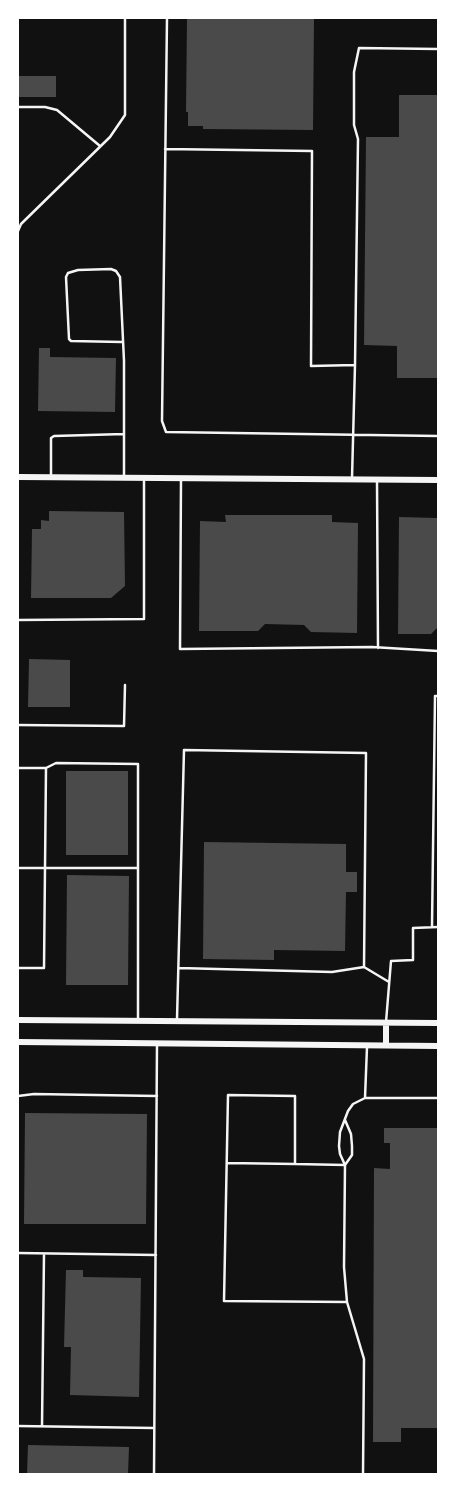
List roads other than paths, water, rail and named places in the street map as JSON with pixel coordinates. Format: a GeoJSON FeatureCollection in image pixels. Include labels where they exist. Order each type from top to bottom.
{"type":"FeatureCollection","features":[{"type":"Feature","properties":{"kind":"street"},"geometry":{"type":"LineString","coordinates":[[18,477],[438,480]]}},
{"type":"Feature","properties":{"kind":"street"},"geometry":{"type":"LineString","coordinates":[[18,1020],[438,1023]]}},
{"type":"Feature","properties":{"kind":"street"},"geometry":{"type":"LineString","coordinates":[[386,1023],[386,1045]]}},
{"type":"Feature","properties":{"kind":"street"},"geometry":{"type":"LineString","coordinates":[[18,1042],[438,1046]]}},
{"type":"Feature","properties":{"kind":"lane"},"geometry":{"type":"LineString","coordinates":[[18,231],[21,224],[110,137],[124,115],[125,18]]}},
{"type":"Feature","properties":{"kind":"lane"},"geometry":{"type":"LineString","coordinates":[[167,18],[162,421],[166,432],[438,436]]}},
{"type":"Feature","properties":{"kind":"lane"},"geometry":{"type":"LineString","coordinates":[[352,480],[358,139],[354,125],[354,72],[359,48],[438,48]]}},
{"type":"Feature","properties":{"kind":"lane"},"geometry":{"type":"LineString","coordinates":[[18,107],[45,107],[57,110],[101,146]]}},
{"type":"Feature","properties":{"kind":"lane"},"geometry":{"type":"LineString","coordinates":[[165,149],[312,151],[311,366],[355,366]]}},
{"type":"Feature","properties":{"kind":"lane"},"geometry":{"type":"LineString","coordinates":[[122,342],[71,342],[69,340],[66,277],[68,274],[78,270],[111,269],[119,273],[122,342],[124,477]]}},
{"type":"Feature","properties":{"kind":"lane"},"geometry":{"type":"LineString","coordinates":[[51,477],[51,438],[54,436],[124,434]]}},
{"type":"Feature","properties":{"kind":"lane"},"geometry":{"type":"LineString","coordinates":[[18,620],[144,619],[144,478]]}},
{"type":"Feature","properties":{"kind":"lane"},"geometry":{"type":"LineString","coordinates":[[181,478],[180,649],[378,648],[438,650]]}},
{"type":"Feature","properties":{"kind":"lane"},"geometry":{"type":"LineString","coordinates":[[377,479],[378,648]]}},
{"type":"Feature","properties":{"kind":"lane"},"geometry":{"type":"LineString","coordinates":[[18,725],[124,726],[125,685]]}},
{"type":"Feature","properties":{"kind":"lane"},"geometry":{"type":"LineString","coordinates":[[432,927],[435,696],[438,696]]}},
{"type":"Feature","properties":{"kind":"lane"},"geometry":{"type":"LineString","coordinates":[[177,1021],[184,750],[366,754],[364,967]]}},
{"type":"Feature","properties":{"kind":"lane"},"geometry":{"type":"LineString","coordinates":[[18,768],[46,768],[56,763],[138,764],[138,1021]]}},
{"type":"Feature","properties":{"kind":"lane"},"geometry":{"type":"LineString","coordinates":[[18,968],[44,968],[46,768]]}},
{"type":"Feature","properties":{"kind":"lane"},"geometry":{"type":"LineString","coordinates":[[18,868],[138,868]]}},
{"type":"Feature","properties":{"kind":"lane"},"geometry":{"type":"LineString","coordinates":[[386,1023],[391,961],[413,960],[413,928],[438,927]]}},
{"type":"Feature","properties":{"kind":"lane"},"geometry":{"type":"LineString","coordinates":[[179,968],[332,972],[364,967],[388,982]]}},
{"type":"Feature","properties":{"kind":"lane"},"geometry":{"type":"LineString","coordinates":[[154,1474],[157,1042]]}},
{"type":"Feature","properties":{"kind":"lane"},"geometry":{"type":"LineString","coordinates":[[366,1098],[367,1045]]}},
{"type":"Feature","properties":{"kind":"lane"},"geometry":{"type":"LineString","coordinates":[[18,1096],[157,1096]]}},
{"type":"Feature","properties":{"kind":"lane"},"geometry":{"type":"LineString","coordinates":[[295,1164],[295,1096],[228,1096],[224,1300],[347,1302]]}},
{"type":"Feature","properties":{"kind":"lane"},"geometry":{"type":"LineString","coordinates":[[363,1474],[364,1359],[347,1302],[344,1267],[345,1165],[340,1154],[340,1132],[353,1104],[366,1098],[438,1098]]}},
{"type":"Feature","properties":{"kind":"lane"},"geometry":{"type":"LineString","coordinates":[[345,1165],[352,1155],[351,1134],[346,1120]]}},
{"type":"Feature","properties":{"kind":"lane"},"geometry":{"type":"LineString","coordinates":[[227,1163],[345,1165]]}},
{"type":"Feature","properties":{"kind":"lane"},"geometry":{"type":"LineString","coordinates":[[18,1253],[156,1254]]}},
{"type":"Feature","properties":{"kind":"lane"},"geometry":{"type":"LineString","coordinates":[[42,1426],[44,1254]]}},
{"type":"Feature","properties":{"kind":"lane"},"geometry":{"type":"LineString","coordinates":[[18,1426],[154,1428]]}}]}
